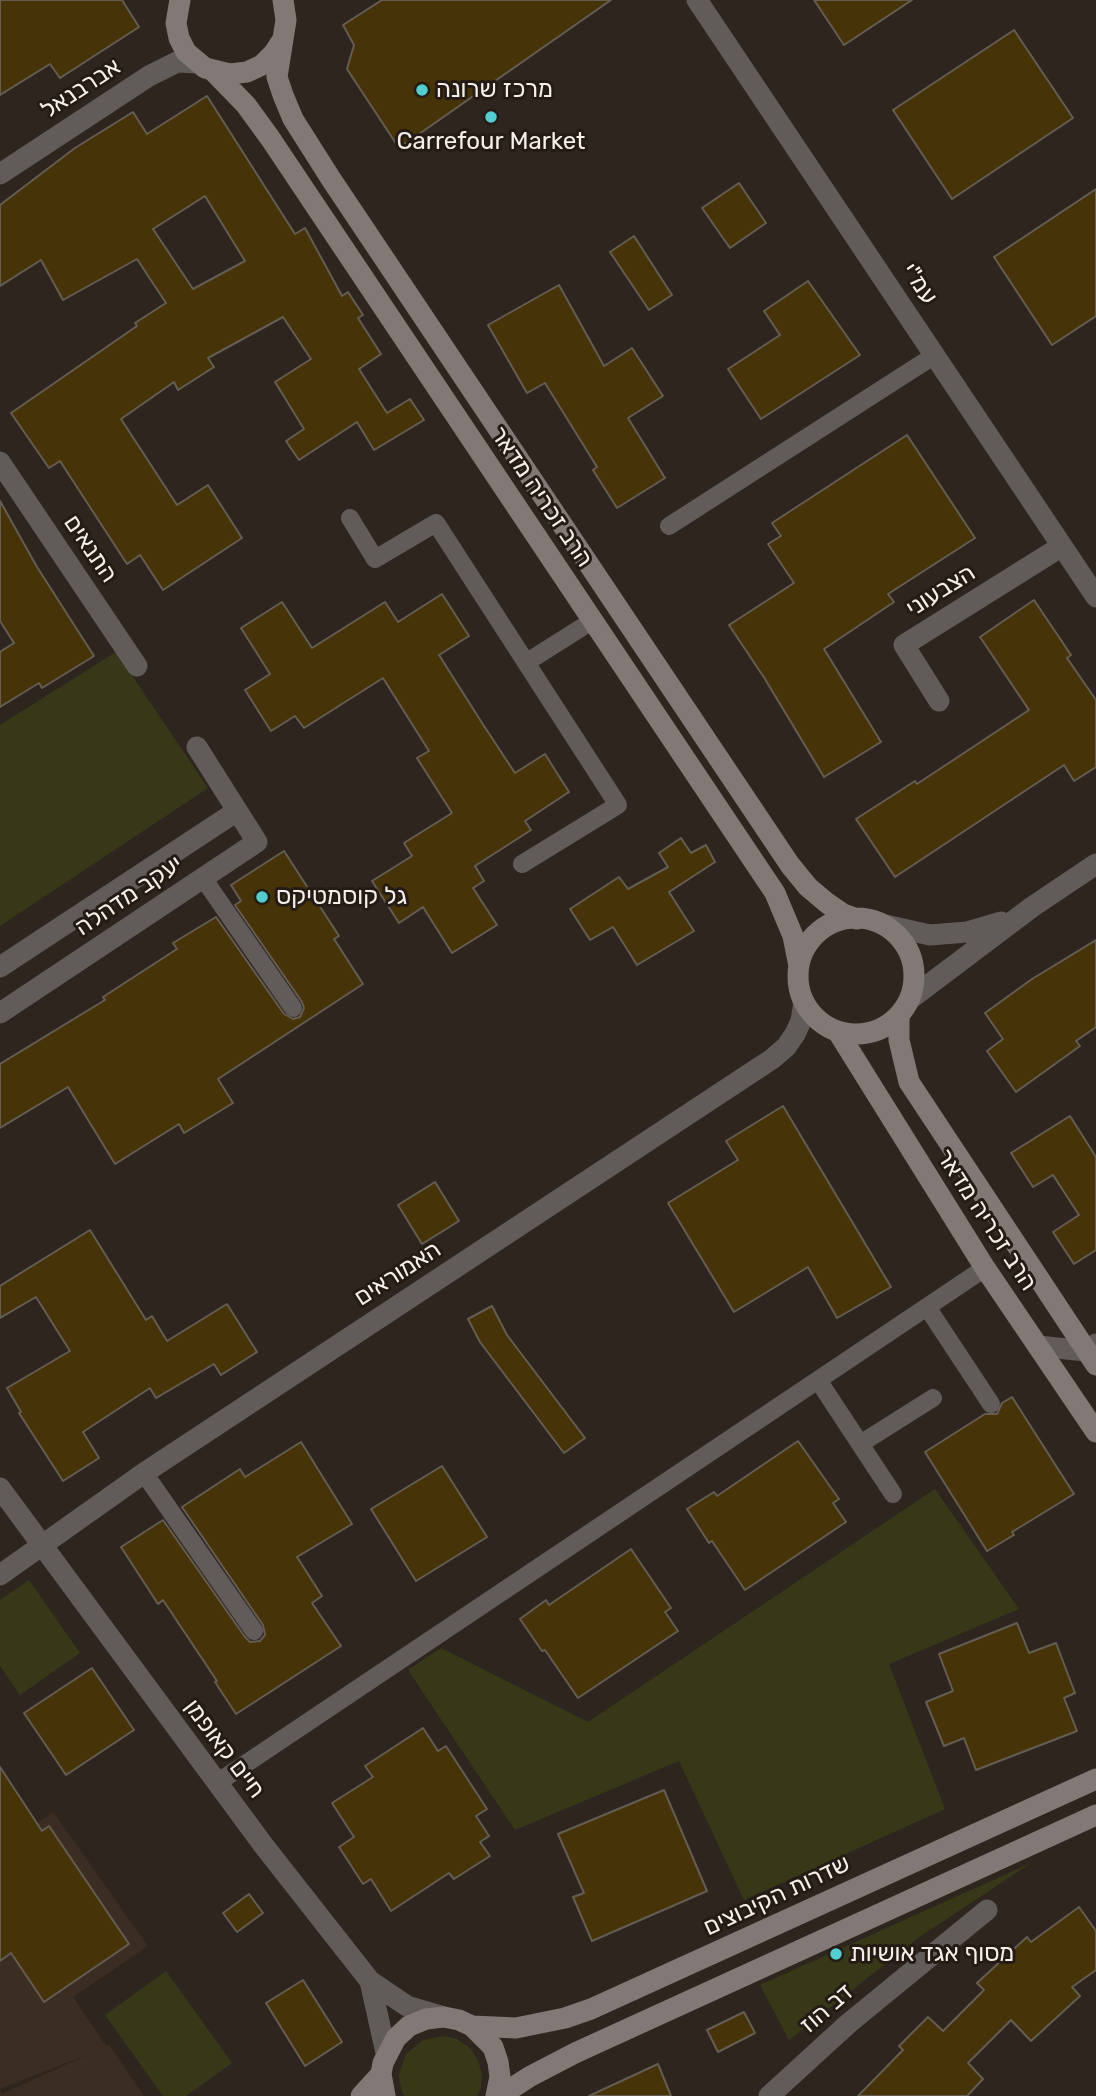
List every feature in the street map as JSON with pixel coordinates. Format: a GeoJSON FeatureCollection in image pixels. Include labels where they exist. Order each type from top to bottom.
{"type":"FeatureCollection","features":[{"type":"Feature","properties":{"kind":"street"},"geometry":{"type":"LineString","coordinates":[[165,0],[176,23]]}},
{"type":"Feature","properties":{"kind":"street"},"geometry":{"type":"LineString","coordinates":[[176,23],[180,0]]}},
{"type":"Feature","properties":{"kind":"street"},"geometry":{"type":"LineString","coordinates":[[206,67],[230,74],[255,68],[274,54],[284,20],[296,0]]}},
{"type":"Feature","properties":{"kind":"street","name":"עמ\"י"},"geometry":{"type":"LineString","coordinates":[[697,0],[1096,597]]}},
{"type":"Feature","properties":{"kind":"street","name":"הרב זכריה מדאר"},"geometry":{"type":"LineString","coordinates":[[284,20],[277,77],[293,119],[331,179],[790,865],[807,887],[843,914],[857,919]]}},
{"type":"Feature","properties":{"kind":"street","name":"הרב זכריה מדאר"},"geometry":{"type":"LineString","coordinates":[[176,23],[186,52],[246,105],[270,138],[775,893],[793,936],[799,966]]}},
{"type":"Feature","properties":{"kind":"street","name":"אברבנאל"},"geometry":{"type":"LineString","coordinates":[[0,174],[149,76],[177,62],[206,67]]}},
{"type":"Feature","properties":{"kind":"street","name":"התנאים"},"geometry":{"type":"LineString","coordinates":[[0,462],[137,666]]}},
{"type":"Feature","properties":{"kind":"street","name":"הצבעוני"},"geometry":{"type":"LineString","coordinates":[[939,701],[904,645],[1062,546]]}},
{"type":"Feature","properties":{"kind":"street","name":"יעקב מדהלה"},"geometry":{"type":"LineString","coordinates":[[0,1013],[257,842],[197,747]]}},
{"type":"Feature","properties":{"kind":"street","name":"יעקב מדהלה"},"geometry":{"type":"LineString","coordinates":[[0,967],[237,811]]}},
{"type":"Feature","properties":{"kind":"street"},"geometry":{"type":"LineString","coordinates":[[905,1007],[914,983],[914,966],[899,936],[885,926],[876,921],[857,919],[830,924],[804,949],[799,966],[799,988],[813,1015],[825,1026],[838,1032],[855,1035],[871,1033],[887,1026],[905,1007],[1031,907],[1096,864]]}},
{"type":"Feature","properties":{"kind":"street"},"geometry":{"type":"LineString","coordinates":[[885,926],[930,935],[967,932],[996,925],[1031,907]]}},
{"type":"Feature","properties":{"kind":"street","name":"האמוראים"},"geometry":{"type":"LineString","coordinates":[[0,1575],[144,1473],[772,1059],[786,1047],[795,1034],[801,1021],[804,1002]]}},
{"type":"Feature","properties":{"kind":"street","name":"הרב זכריה מדאר"},"geometry":{"type":"LineString","coordinates":[[905,1007],[899,1040],[909,1082],[1093,1353]]}},
{"type":"Feature","properties":{"kind":"street","name":"הרב זכריה מדאר"},"geometry":{"type":"LineString","coordinates":[[838,1032],[985,1268],[1096,1432]]}},
{"type":"Feature","properties":{"kind":"street"},"geometry":{"type":"LineString","coordinates":[[1038,1346],[1093,1353]]}},
{"type":"Feature","properties":{"kind":"street","name":"חיים קאופמן"},"geometry":{"type":"LineString","coordinates":[[0,1488],[217,1783],[370,1981],[407,2007],[444,2017]]}},
{"type":"Feature","properties":{"kind":"street","name":"שדרות הקיבוצים"},"geometry":{"type":"LineString","coordinates":[[444,2017],[472,2026],[501,2029],[527,2027],[591,2009],[1096,1779]]}},
{"type":"Feature","properties":{"kind":"street"},"geometry":{"type":"LineString","coordinates":[[498,2096],[575,2053],[1096,1815]]}},
{"type":"Feature","properties":{"kind":"street","name":"דב הוז"},"geometry":{"type":"LineString","coordinates":[[769,2096],[860,2014],[987,1910]]}},
{"type":"Feature","properties":{"kind":"street","name":"חיים קאופמן"},"geometry":{"type":"LineString","coordinates":[[370,1981],[384,2063]]}},
{"type":"Feature","properties":{"kind":"street"},"geometry":{"type":"LineString","coordinates":[[361,2096],[384,2063],[396,2038],[409,2026],[426,2019],[444,2017]]}},
{"type":"Feature","properties":{"kind":"street"},"geometry":{"type":"LineString","coordinates":[[472,2026],[493,2047],[499,2062],[498,2096]]}},
{"type":"Feature","properties":{"kind":"street"},"geometry":{"type":"LineString","coordinates":[[384,2063],[385,2096]]}},
{"type":"Feature","properties":{"kind":"lane"},"geometry":{"type":"LineString","coordinates":[[669,526],[935,355]]}},
{"type":"Feature","properties":{"kind":"lane"},"geometry":{"type":"LineString","coordinates":[[350,518],[375,559],[436,523],[618,805],[522,864]]}},
{"type":"Feature","properties":{"kind":"lane"},"geometry":{"type":"LineString","coordinates":[[527,662],[592,621]]}},
{"type":"Feature","properties":{"kind":"lane"},"geometry":{"type":"LineString","coordinates":[[203,878],[293,1008]]}},
{"type":"Feature","properties":{"kind":"lane"},"geometry":{"type":"LineString","coordinates":[[217,1783],[985,1268]]}},
{"type":"Feature","properties":{"kind":"lane"},"geometry":{"type":"LineString","coordinates":[[927,1307],[991,1404]]}},
{"type":"Feature","properties":{"kind":"lane"},"geometry":{"type":"LineString","coordinates":[[818,1380],[892,1494]]}},
{"type":"Feature","properties":{"kind":"lane"},"geometry":{"type":"LineString","coordinates":[[860,1444],[933,1398]]}},
{"type":"Feature","properties":{"kind":"lane"},"geometry":{"type":"LineString","coordinates":[[144,1473],[254,1632]]}},
{"type":"Feature","properties":{"kind":"shaded area"},"geometry":{"type":"Polygon","coordinates":[[[53,1812],[148,1946],[73,1997],[144,2096],[0,2096],[0,2090],[2,2094],[89,2054],[0,2089],[0,1849],[53,1812]]]}},
{"type":"Feature","properties":{"kind":"green space"},"geometry":{"type":"Polygon","coordinates":[[[116,652],[208,788],[0,926],[0,725],[116,652]]]}},
{"type":"Feature","properties":{"kind":"green space"},"geometry":{"type":"Polygon","coordinates":[[[935,1489],[1019,1609],[889,1664],[945,1809],[744,1900],[679,1761],[515,1830],[408,1670],[441,1648],[588,1722],[935,1489]]]}},
{"type":"Feature","properties":{"kind":"green space"},"geometry":{"type":"Polygon","coordinates":[[[29,1580],[80,1653],[20,1695],[0,1666],[0,1600],[29,1580]]]}},
{"type":"Feature","properties":{"kind":"green space"},"geometry":{"type":"Polygon","coordinates":[[[1031,1863],[918,1938],[789,2040],[760,1985],[1031,1863]]]}},
{"type":"Feature","properties":{"kind":"green space"},"geometry":{"type":"Polygon","coordinates":[[[166,1971],[232,2063],[186,2096],[163,2096],[105,2015],[166,1971]]]}},
{"type":"Feature","properties":{"kind":"green space"},"geometry":{"type":"Polygon","coordinates":[[[444,2036],[457,2039],[470,2048],[478,2060],[482,2074],[481,2088],[477,2096],[404,2096],[399,2074],[406,2054],[423,2040],[444,2036]]]}},
{"type":"Feature","properties":{"kind":"building"},"geometry":{"type":"Polygon","coordinates":[[[0,0],[122,0],[139,27],[60,78],[50,64],[0,95],[0,0]]]}},
{"type":"Feature","properties":{"kind":"building","name":"מרכז שרונה"},"geometry":{"type":"Polygon","coordinates":[[[382,0],[611,0],[399,148],[347,69],[354,45],[343,25],[382,0]]]}},
{"type":"Feature","properties":{"kind":"building"},"geometry":{"type":"Polygon","coordinates":[[[814,0],[912,0],[844,45],[814,0]]]}},
{"type":"Feature","properties":{"kind":"building"},"geometry":{"type":"Polygon","coordinates":[[[1014,30],[1073,118],[952,199],[893,110],[1014,30]]]}},
{"type":"Feature","properties":{"kind":"building"},"geometry":{"type":"Polygon","coordinates":[[[207,96],[295,234],[305,228],[342,296],[348,292],[363,315],[358,318],[381,354],[359,369],[387,413],[410,399],[424,420],[374,450],[357,422],[299,460],[286,441],[304,429],[275,382],[311,359],[283,317],[208,358],[214,367],[178,390],[174,382],[121,419],[177,505],[208,485],[242,538],[163,590],[140,555],[127,564],[60,461],[49,468],[11,413],[166,303],[137,259],[63,300],[41,260],[0,286],[0,205],[75,148],[133,112],[147,134],[207,96]],[[205,196],[153,229],[193,289],[245,261],[205,196]]]}},
{"type":"Feature","properties":{"kind":"building"},"geometry":{"type":"Polygon","coordinates":[[[739,183],[766,223],[730,248],[702,208],[739,183]]]}},
{"type":"Feature","properties":{"kind":"building"},"geometry":{"type":"Polygon","coordinates":[[[1096,189],[1096,316],[1052,345],[994,257],[1096,189]]]}},
{"type":"Feature","properties":{"kind":"building"},"geometry":{"type":"Polygon","coordinates":[[[634,236],[672,295],[649,310],[610,252],[634,236]]]}},
{"type":"Feature","properties":{"kind":"building"},"geometry":{"type":"Polygon","coordinates":[[[808,281],[860,355],[761,419],[728,369],[780,335],[764,311],[808,281]]]}},
{"type":"Feature","properties":{"kind":"building"},"geometry":{"type":"Polygon","coordinates":[[[559,285],[604,366],[632,348],[663,396],[628,418],[665,478],[617,508],[593,470],[597,467],[545,383],[527,393],[488,325],[559,285]]]}},
{"type":"Feature","properties":{"kind":"building"},"geometry":{"type":"Polygon","coordinates":[[[907,435],[975,538],[888,594],[894,602],[824,649],[881,742],[824,777],[729,625],[794,583],[768,544],[781,536],[772,523],[907,435]]]}},
{"type":"Feature","properties":{"kind":"building"},"geometry":{"type":"Polygon","coordinates":[[[0,501],[37,567],[94,656],[42,688],[39,683],[0,707],[0,652],[14,643],[0,621],[0,501]]]}},
{"type":"Feature","properties":{"kind":"building"},"geometry":{"type":"Polygon","coordinates":[[[442,594],[469,636],[439,655],[484,726],[515,773],[545,754],[569,792],[525,821],[531,830],[475,866],[484,881],[473,888],[497,925],[452,953],[423,907],[399,923],[372,881],[412,856],[404,843],[452,813],[417,758],[429,751],[383,678],[304,728],[295,716],[271,731],[245,690],[270,674],[241,628],[282,602],[312,648],[385,602],[398,622],[442,594]]]}},
{"type":"Feature","properties":{"kind":"building"},"geometry":{"type":"Polygon","coordinates":[[[1034,600],[1071,655],[1067,658],[1096,700],[1096,767],[1074,781],[1064,765],[895,877],[856,819],[915,781],[917,784],[1029,710],[980,637],[1034,600]]]}},
{"type":"Feature","properties":{"kind":"building"},"geometry":{"type":"Polygon","coordinates":[[[681,838],[691,853],[706,845],[715,862],[669,892],[694,931],[637,965],[613,927],[590,940],[570,909],[619,877],[628,889],[668,867],[659,853],[681,838]]]}},
{"type":"Feature","properties":{"kind":"building"},"geometry":{"type":"Polygon","coordinates":[[[284,851],[339,936],[334,939],[363,984],[218,1079],[233,1103],[184,1133],[179,1124],[115,1164],[68,1087],[0,1128],[0,1064],[105,1000],[103,997],[177,949],[173,943],[216,917],[284,1014],[293,1019],[300,1017],[304,1008],[302,1002],[235,905],[241,901],[231,885],[284,851]]]}},
{"type":"Feature","properties":{"kind":"building"},"geometry":{"type":"Polygon","coordinates":[[[1096,940],[1096,1027],[1076,1041],[1080,1046],[1016,1092],[987,1051],[1003,1039],[985,1013],[1032,979],[1096,940]]]}},
{"type":"Feature","properties":{"kind":"building"},"geometry":{"type":"Polygon","coordinates":[[[783,1106],[891,1287],[837,1318],[808,1267],[734,1312],[668,1203],[738,1160],[726,1141],[783,1106]]]}},
{"type":"Feature","properties":{"kind":"building"},"geometry":{"type":"Polygon","coordinates":[[[1070,1116],[1096,1157],[1096,1250],[1074,1264],[1053,1232],[1079,1215],[1053,1175],[1033,1187],[1011,1153],[1070,1116]]]}},
{"type":"Feature","properties":{"kind":"building"},"geometry":{"type":"Polygon","coordinates":[[[435,1182],[459,1221],[422,1244],[398,1205],[435,1182]]]}},
{"type":"Feature","properties":{"kind":"building"},"geometry":{"type":"Polygon","coordinates":[[[90,1230],[146,1320],[152,1316],[167,1341],[227,1304],[257,1352],[221,1375],[214,1364],[156,1398],[150,1388],[83,1432],[99,1458],[63,1481],[19,1413],[21,1412],[7,1388],[70,1351],[36,1297],[0,1318],[0,1286],[90,1230]]]}},
{"type":"Feature","properties":{"kind":"building"},"geometry":{"type":"Polygon","coordinates":[[[492,1306],[507,1335],[585,1438],[564,1453],[480,1342],[468,1319],[492,1306]]]}},
{"type":"Feature","properties":{"kind":"building"},"geometry":{"type":"Polygon","coordinates":[[[1012,1397],[1074,1494],[1012,1532],[1014,1535],[987,1551],[925,1452],[985,1414],[997,1414],[1002,1403],[1012,1397]]]}},
{"type":"Feature","properties":{"kind":"building"},"geometry":{"type":"Polygon","coordinates":[[[798,1441],[839,1499],[833,1503],[846,1522],[745,1590],[687,1509],[714,1492],[717,1496],[798,1441]]]}},
{"type":"Feature","properties":{"kind":"building"},"geometry":{"type":"Polygon","coordinates":[[[301,1442],[352,1524],[297,1557],[322,1596],[312,1603],[341,1646],[236,1714],[163,1600],[158,1604],[121,1547],[163,1520],[245,1637],[250,1642],[260,1641],[265,1635],[263,1625],[182,1507],[240,1469],[245,1477],[301,1442]]]}},
{"type":"Feature","properties":{"kind":"building"},"geometry":{"type":"Polygon","coordinates":[[[442,1466],[487,1537],[416,1581],[371,1509],[442,1466]]]}},
{"type":"Feature","properties":{"kind":"building"},"geometry":{"type":"Polygon","coordinates":[[[631,1549],[671,1608],[665,1612],[678,1631],[578,1698],[520,1619],[546,1600],[549,1605],[631,1549]]]}},
{"type":"Feature","properties":{"kind":"building"},"geometry":{"type":"Polygon","coordinates":[[[1017,1623],[1029,1653],[1056,1643],[1075,1693],[1064,1698],[1077,1731],[976,1770],[964,1738],[944,1746],[926,1702],[953,1691],[939,1654],[1017,1623]]]}},
{"type":"Feature","properties":{"kind":"building"},"geometry":{"type":"Polygon","coordinates":[[[92,1668],[134,1730],[66,1775],[24,1713],[92,1668]]]}},
{"type":"Feature","properties":{"kind":"building"},"geometry":{"type":"Polygon","coordinates":[[[423,1728],[438,1751],[446,1746],[487,1809],[476,1816],[489,1836],[480,1842],[490,1856],[454,1879],[449,1873],[391,1911],[371,1879],[363,1884],[339,1847],[354,1837],[332,1803],[373,1777],[365,1766],[423,1728]]]}},
{"type":"Feature","properties":{"kind":"building"},"geometry":{"type":"Polygon","coordinates":[[[0,1767],[42,1831],[49,1826],[129,1944],[44,2002],[11,1953],[0,1961],[0,1767]]]}},
{"type":"Feature","properties":{"kind":"building"},"geometry":{"type":"Polygon","coordinates":[[[664,1790],[707,1891],[592,1941],[573,1897],[584,1893],[558,1834],[664,1790]]]}},
{"type":"Feature","properties":{"kind":"building"},"geometry":{"type":"Polygon","coordinates":[[[249,1894],[263,1913],[237,1932],[223,1913],[249,1894]]]}},
{"type":"Feature","properties":{"kind":"building"},"geometry":{"type":"Polygon","coordinates":[[[1079,1907],[1096,1931],[1096,1970],[1072,1987],[1080,1996],[1031,2041],[1011,2020],[968,2063],[983,2079],[967,2096],[858,2096],[903,2050],[899,2046],[928,2017],[943,2031],[984,1990],[977,1983],[1027,1937],[1031,1942],[1079,1907]]]}},
{"type":"Feature","properties":{"kind":"building"},"geometry":{"type":"Polygon","coordinates":[[[303,1980],[342,2042],[305,2066],[266,2003],[303,1980]]]}},
{"type":"Feature","properties":{"kind":"building"},"geometry":{"type":"Polygon","coordinates":[[[744,2012],[755,2033],[718,2052],[707,2030],[744,2012]]]}},
{"type":"Feature","properties":{"kind":"building"},"geometry":{"type":"Polygon","coordinates":[[[658,2064],[671,2096],[589,2096],[658,2064]]]}},
{"type":"Feature","properties":{"kind":"place","name":"מרכז שרונה"},"geometry":{"type":"Point","coordinates":[422,90]}},
{"type":"Feature","properties":{"kind":"place","name":"Carrefour Market"},"geometry":{"type":"Point","coordinates":[491,117]}},
{"type":"Feature","properties":{"kind":"place","name":"גל קוסמטיקס"},"geometry":{"type":"Point","coordinates":[262,897]}},
{"type":"Feature","properties":{"kind":"place","name":"מסוף אגד אושיות"},"geometry":{"type":"Point","coordinates":[836,1954]}}]}
